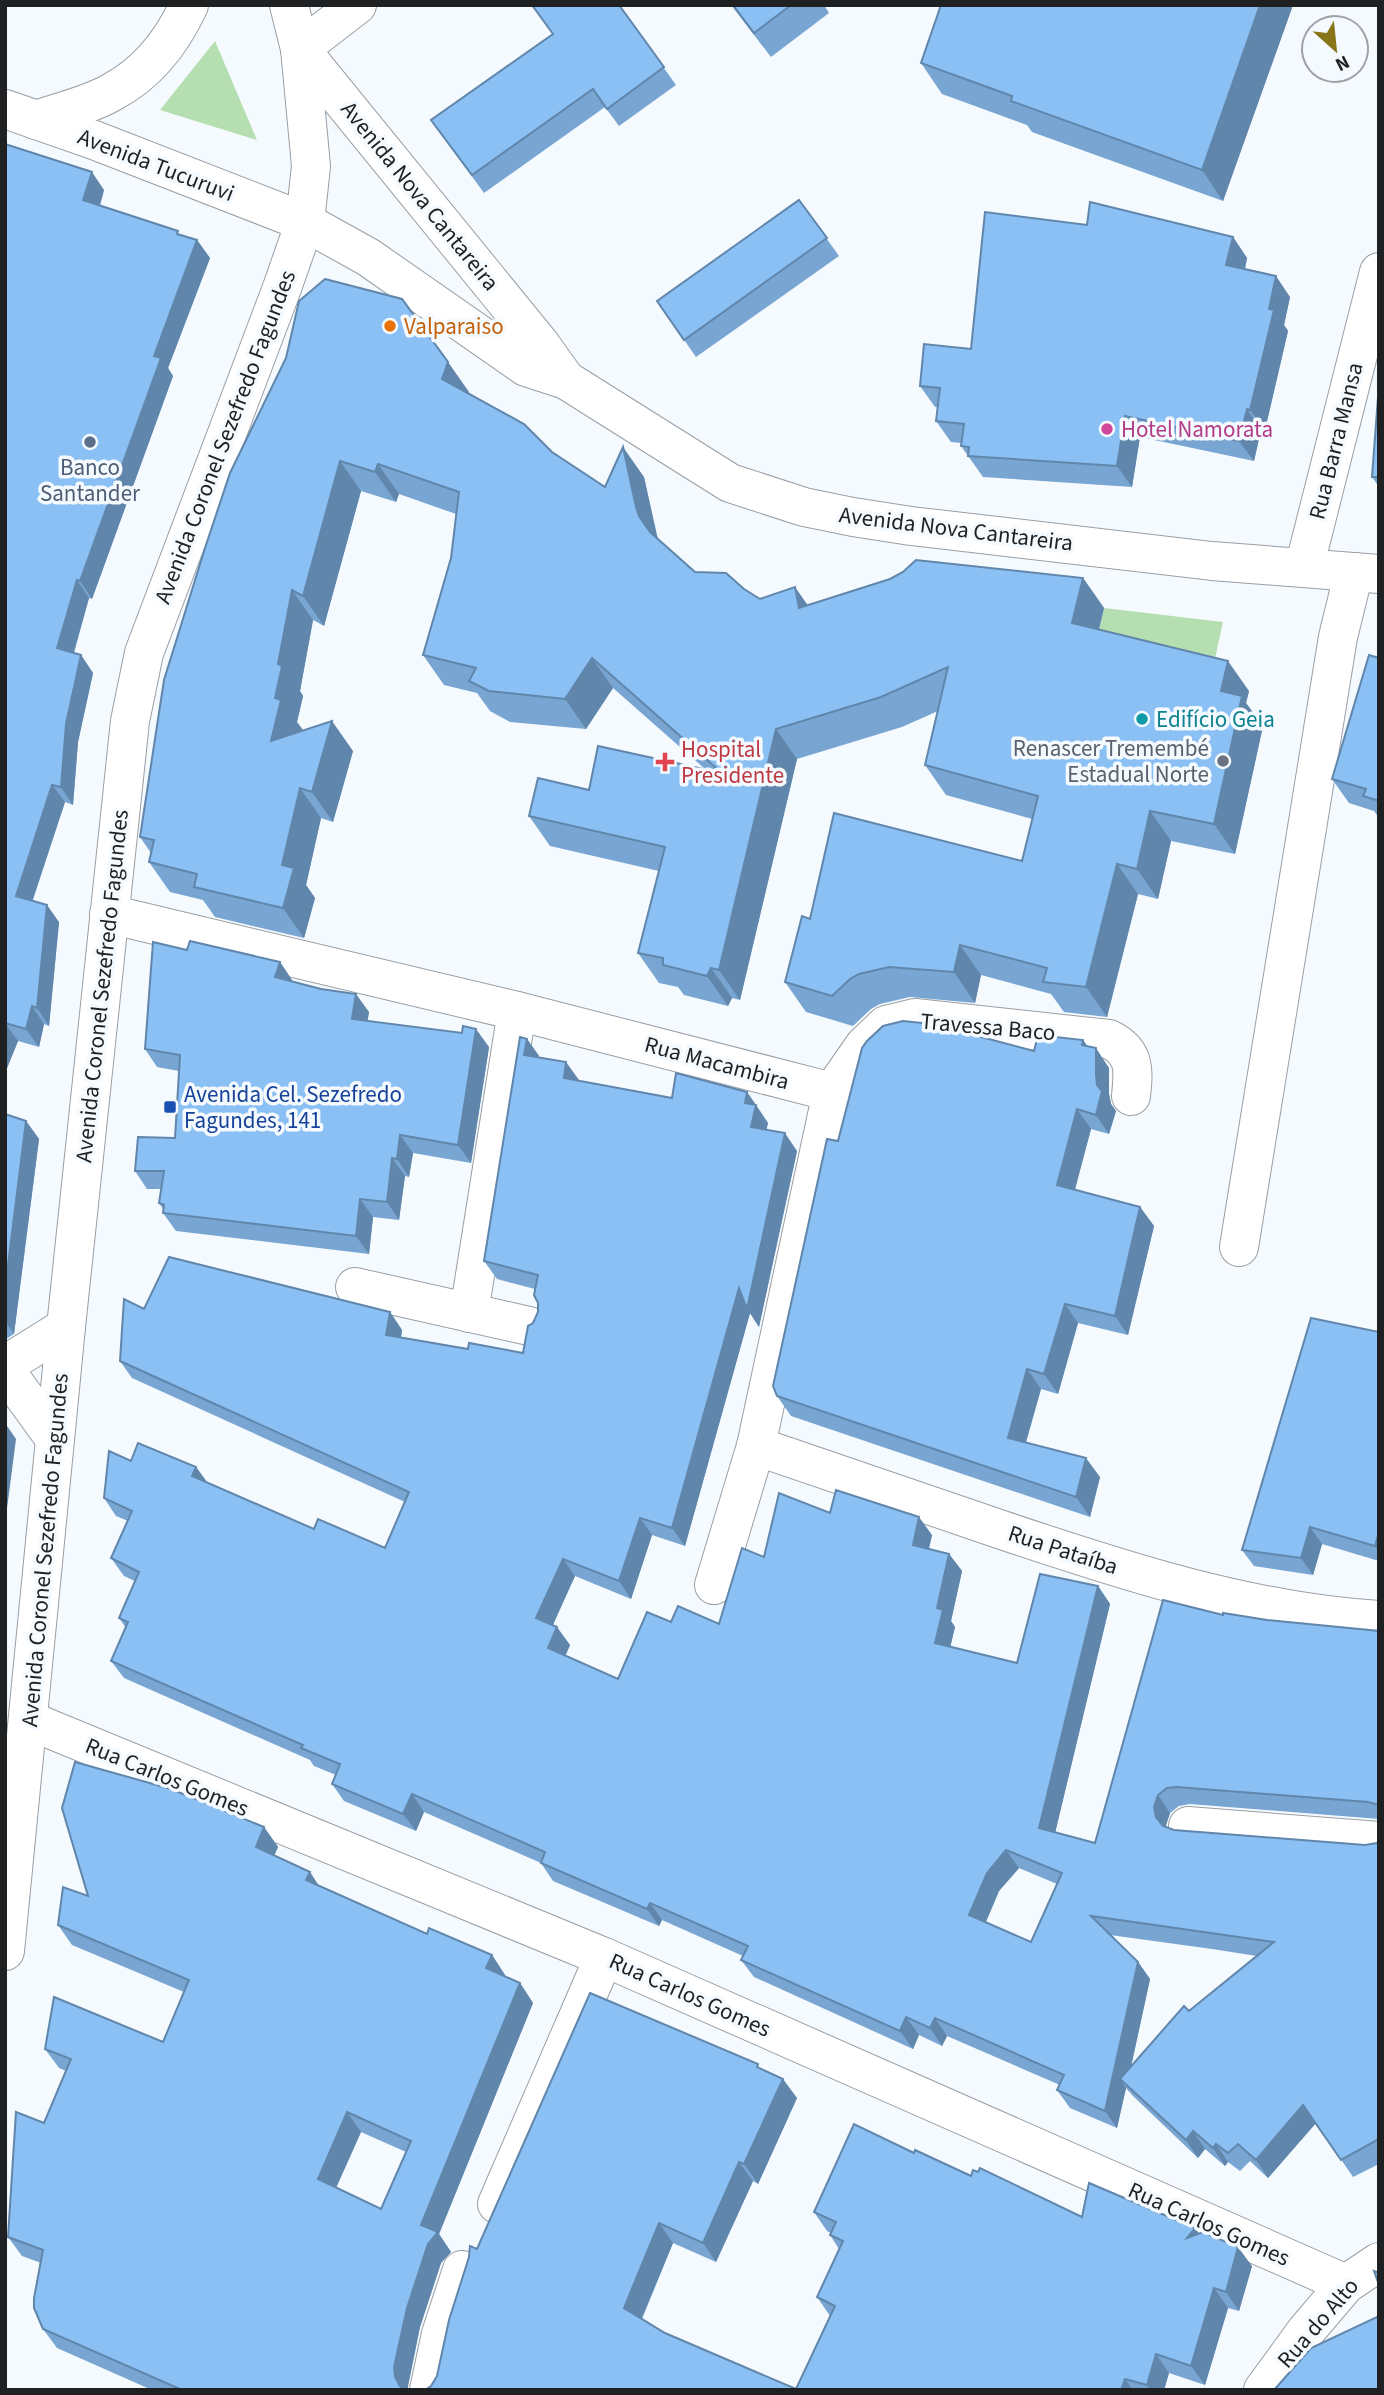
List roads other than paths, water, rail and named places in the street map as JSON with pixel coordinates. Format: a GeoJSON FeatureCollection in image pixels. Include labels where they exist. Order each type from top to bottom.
{"type":"FeatureCollection","features":[{"type":"Feature","properties":{"kind":"street"},"geometry":{"type":"LineString","coordinates":[[21,115],[111,93],[149,67],[168,43],[190,5]]}},
{"type":"Feature","properties":{"kind":"street","name":"Avenida Nova Cantareira"},"geometry":{"type":"LineString","coordinates":[[289,5],[300,49],[541,345],[566,380]]}},
{"type":"Feature","properties":{"kind":"street"},"geometry":{"type":"LineString","coordinates":[[300,49],[357,5]]}},
{"type":"Feature","properties":{"kind":"street","name":"Avenida Coronel Sezefredo Fagundes"},"geometry":{"type":"LineString","coordinates":[[5,1951],[13,1794],[28,1720],[66,1327],[130,721],[144,653],[305,222],[311,166],[300,49]]}},
{"type":"Feature","properties":{"kind":"street","name":"Avenida Tucuruvi"},"geometry":{"type":"LineString","coordinates":[[21,115],[305,222]]}},
{"type":"Feature","properties":{"kind":"street","name":"Avenida Nova Cantareira"},"geometry":{"type":"LineString","coordinates":[[305,222],[368,257],[526,367],[566,380],[730,483],[804,507],[911,526],[1212,561],[1367,573]]}},
{"type":"Feature","properties":{"kind":"street","name":"Rua Barra Mansa"},"geometry":{"type":"LineString","coordinates":[[1304,568],[1379,272]]}},
{"type":"Feature","properties":{"kind":"street"},"geometry":{"type":"LineString","coordinates":[[1239,1247],[1338,637],[1367,573]]}},
{"type":"Feature","properties":{"kind":"street","name":"Rua Macambira"},"geometry":{"type":"LineString","coordinates":[[109,914],[517,1010],[832,1092]]}},
{"type":"Feature","properties":{"kind":"street"},"geometry":{"type":"LineString","coordinates":[[469,1313],[517,1010]]}},
{"type":"Feature","properties":{"kind":"street","name":"Travessa Baco"},"geometry":{"type":"LineString","coordinates":[[832,1092],[864,1046],[886,1026],[915,1018],[1109,1038],[1124,1046],[1130,1059],[1134,1073],[1131,1096]]}},
{"type":"Feature","properties":{"kind":"street"},"geometry":{"type":"LineString","coordinates":[[714,1585],[756,1446],[832,1092]]}},
{"type":"Feature","properties":{"kind":"street"},"geometry":{"type":"LineString","coordinates":[[355,1287],[529,1326]]}},
{"type":"Feature","properties":{"kind":"street"},"geometry":{"type":"LineString","coordinates":[[55,1439],[5,1368],[66,1327]]}},
{"type":"Feature","properties":{"kind":"street","name":"Rua Pataíba"},"geometry":{"type":"LineString","coordinates":[[756,1446],[1111,1567],[1231,1599],[1356,1619],[1379,1620]]}},
{"type":"Feature","properties":{"kind":"street","name":"Rua Carlos Gomes"},"geometry":{"type":"LineString","coordinates":[[28,1720],[604,1957],[1346,2284]]}},
{"type":"Feature","properties":{"kind":"street"},"geometry":{"type":"LineString","coordinates":[[1188,1826],[1379,1841]]}},
{"type":"Feature","properties":{"kind":"street"},"geometry":{"type":"LineString","coordinates":[[498,2204],[604,1957]]}},
{"type":"Feature","properties":{"kind":"street","name":"Rua do Alto"},"geometry":{"type":"LineString","coordinates":[[1263,2390],[1306,2331],[1346,2284],[1379,2262]]}},
{"type":"Feature","properties":{"kind":"street"},"geometry":{"type":"LineString","coordinates":[[429,2390],[441,2334],[462,2270]]}},
{"type":"Feature","properties":{"kind":"place","name":"Valparaiso"},"geometry":{"type":"Point","coordinates":[390,326]}},
{"type":"Feature","properties":{"kind":"place","name":"Hotel Namorata"},"geometry":{"type":"Point","coordinates":[1107,429]}},
{"type":"Feature","properties":{"kind":"place","name":"Banco Santander"},"geometry":{"type":"Point","coordinates":[90,442]}},
{"type":"Feature","properties":{"kind":"place","name":"Edifício Geia"},"geometry":{"type":"Point","coordinates":[1142,719]}},
{"type":"Feature","properties":{"kind":"place","name":"Renascer Tremembé Estadual Norte"},"geometry":{"type":"Point","coordinates":[1223,761]}},
{"type":"Feature","properties":{"kind":"place","name":"Hospital Presidente"},"geometry":{"type":"Point","coordinates":[665,762]}},
{"type":"Feature","properties":{"kind":"place","name":"Avenida Cel. Sezefredo Fagundes, 141"},"geometry":{"type":"Point","coordinates":[170,1107]}}]}
